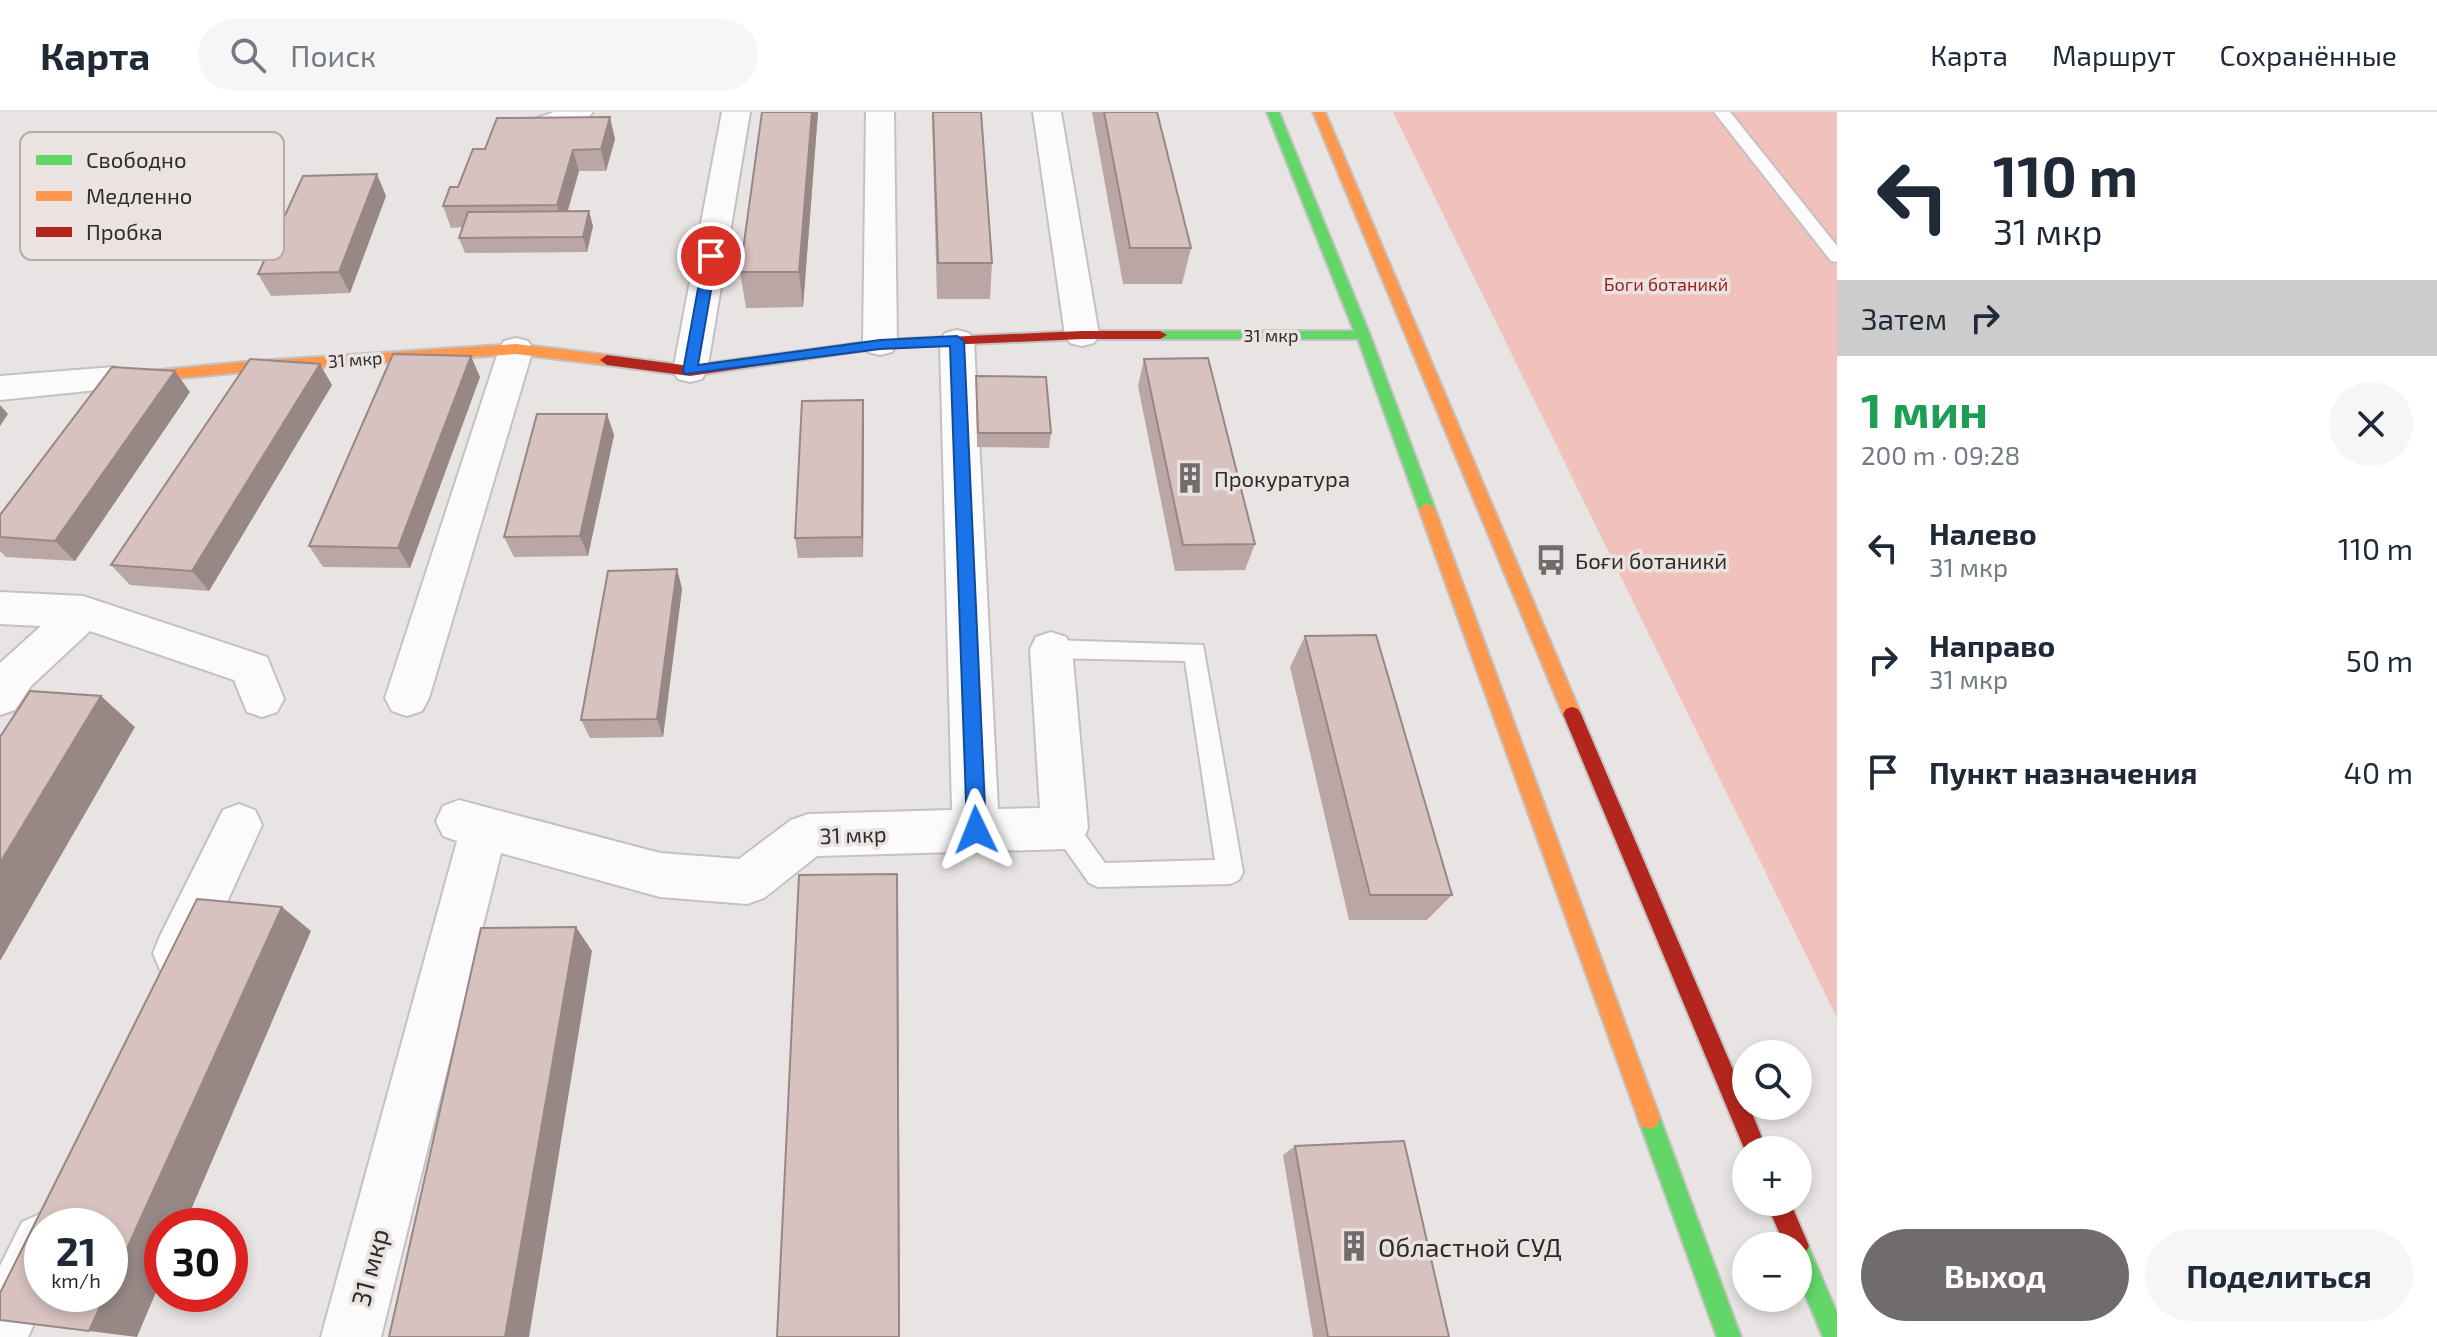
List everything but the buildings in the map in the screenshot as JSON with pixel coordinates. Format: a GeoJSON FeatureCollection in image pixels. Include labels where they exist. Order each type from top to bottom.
{"type":"FeatureCollection","features":[{"type":"Feature","properties":{"kind":"main road"},"geometry":{"type":"LineString","coordinates":[[1270,112],[1363,335],[1729,1337]]}},
{"type":"Feature","properties":{"kind":"main road"},"geometry":{"type":"LineString","coordinates":[[1319,112],[1750,1136]]}},
{"type":"Feature","properties":{"kind":"main road","name":"31 мкр"},"geometry":{"type":"LineString","coordinates":[[111,383],[244,367],[516,349],[690,371],[880,344],[1082,335],[1363,335]]}},
{"type":"Feature","properties":{"kind":"main road"},"geometry":{"type":"LineString","coordinates":[[1812,1283],[1835,1337]]}},
{"type":"Feature","properties":{"kind":"street"},"geometry":{"type":"LineString","coordinates":[[545,125],[579,112]]}},
{"type":"Feature","properties":{"kind":"street"},"geometry":{"type":"LineString","coordinates":[[690,371],[736,112]]}},
{"type":"Feature","properties":{"kind":"street"},"geometry":{"type":"LineString","coordinates":[[880,112],[880,344]]}},
{"type":"Feature","properties":{"kind":"street"},"geometry":{"type":"LineString","coordinates":[[1047,112],[1082,335]]}},
{"type":"Feature","properties":{"kind":"street"},"geometry":{"type":"LineString","coordinates":[[957,341],[976,830]]}},
{"type":"Feature","properties":{"kind":"street"},"geometry":{"type":"LineString","coordinates":[[407,698],[516,349]]}},
{"type":"Feature","properties":{"kind":"street","name":"31 мкр"},"geometry":{"type":"LineString","coordinates":[[0,388],[111,383]]}},
{"type":"Feature","properties":{"kind":"street"},"geometry":{"type":"LineString","coordinates":[[0,608],[83,612],[252,669],[262,699]]}},
{"type":"Feature","properties":{"kind":"street"},"geometry":{"type":"LineString","coordinates":[[0,697],[16,674],[83,612]]}},
{"type":"Feature","properties":{"kind":"street"},"geometry":{"type":"LineString","coordinates":[[1051,649],[1065,828]]}},
{"type":"Feature","properties":{"kind":"street","name":"31 мкр"},"geometry":{"type":"LineString","coordinates":[[351,1337],[471,824],[660,875],[747,882],[808,835],[1065,828]]}},
{"type":"Feature","properties":{"kind":"street"},"geometry":{"type":"LineString","coordinates":[[158,997],[239,825]]}},
{"type":"Feature","properties":{"kind":"street"},"geometry":{"type":"LineString","coordinates":[[1,1329],[24,1281]]}},
{"type":"Feature","properties":{"kind":"lane"},"geometry":{"type":"LineString","coordinates":[[1270,112],[1568,964]]}},
{"type":"Feature","properties":{"kind":"lane"},"geometry":{"type":"LineString","coordinates":[[1722,112],[1837,257]]}},
{"type":"Feature","properties":{"kind":"lane"},"geometry":{"type":"LineString","coordinates":[[1051,649],[1195,652],[1230,872],[1098,875],[1065,828]]}},
{"type":"Feature","properties":{"kind":"green space","name":"Боги ботаникй"},"geometry":{"type":"Polygon","coordinates":[[[1393,112],[1837,112],[1837,1018],[1393,112]]]}},
{"type":"Feature","properties":{"kind":"traffic: fast"},"geometry":{"type":"LineString","coordinates":[[1273,112],[1363,335],[1427,509]]}},
{"type":"Feature","properties":{"kind":"traffic: fast"},"geometry":{"type":"LineString","coordinates":[[1160,335],[1363,335]]}},
{"type":"Feature","properties":{"kind":"traffic: fast"},"geometry":{"type":"LineString","coordinates":[[1649,1118],[1729,1337]]}},
{"type":"Feature","properties":{"kind":"traffic: fast"},"geometry":{"type":"LineString","coordinates":[[1812,1282],[1835,1337]]}},
{"type":"Feature","properties":{"kind":"traffic: slow"},"geometry":{"type":"LineString","coordinates":[[1319,112],[1572,714]]}},
{"type":"Feature","properties":{"kind":"traffic: slow"},"geometry":{"type":"LineString","coordinates":[[118,379],[244,367],[516,349],[607,360]]}},
{"type":"Feature","properties":{"kind":"traffic: slow"},"geometry":{"type":"LineString","coordinates":[[1427,509],[1649,1118]]}},
{"type":"Feature","properties":{"kind":"traffic: jam"},"geometry":{"type":"LineString","coordinates":[[607,360],[690,371],[880,344],[1082,335],[1160,335]]}},
{"type":"Feature","properties":{"kind":"traffic: jam"},"geometry":{"type":"LineString","coordinates":[[1572,714],[1750,1136]]}},
{"type":"Feature","properties":{"kind":"traffic: jam"},"geometry":{"type":"LineString","coordinates":[[1784,1216],[1791,1232]]}},
{"type":"Feature","properties":{"kind":"place","name":"Прокуратура"},"geometry":{"type":"Point","coordinates":[1190,478]}},
{"type":"Feature","properties":{"kind":"place","name":"Боғи ботаникӣ"},"geometry":{"type":"Point","coordinates":[1551,560]}},
{"type":"Feature","properties":{"kind":"place","name":"Областной СУД"},"geometry":{"type":"Point","coordinates":[1354,1246]}},
{"type":"Feature","properties":{"kind":"route"},"geometry":{"type":"LineString","coordinates":[[711,256],[690,371],[880,344],[957,341],[976,830]]}}]}
